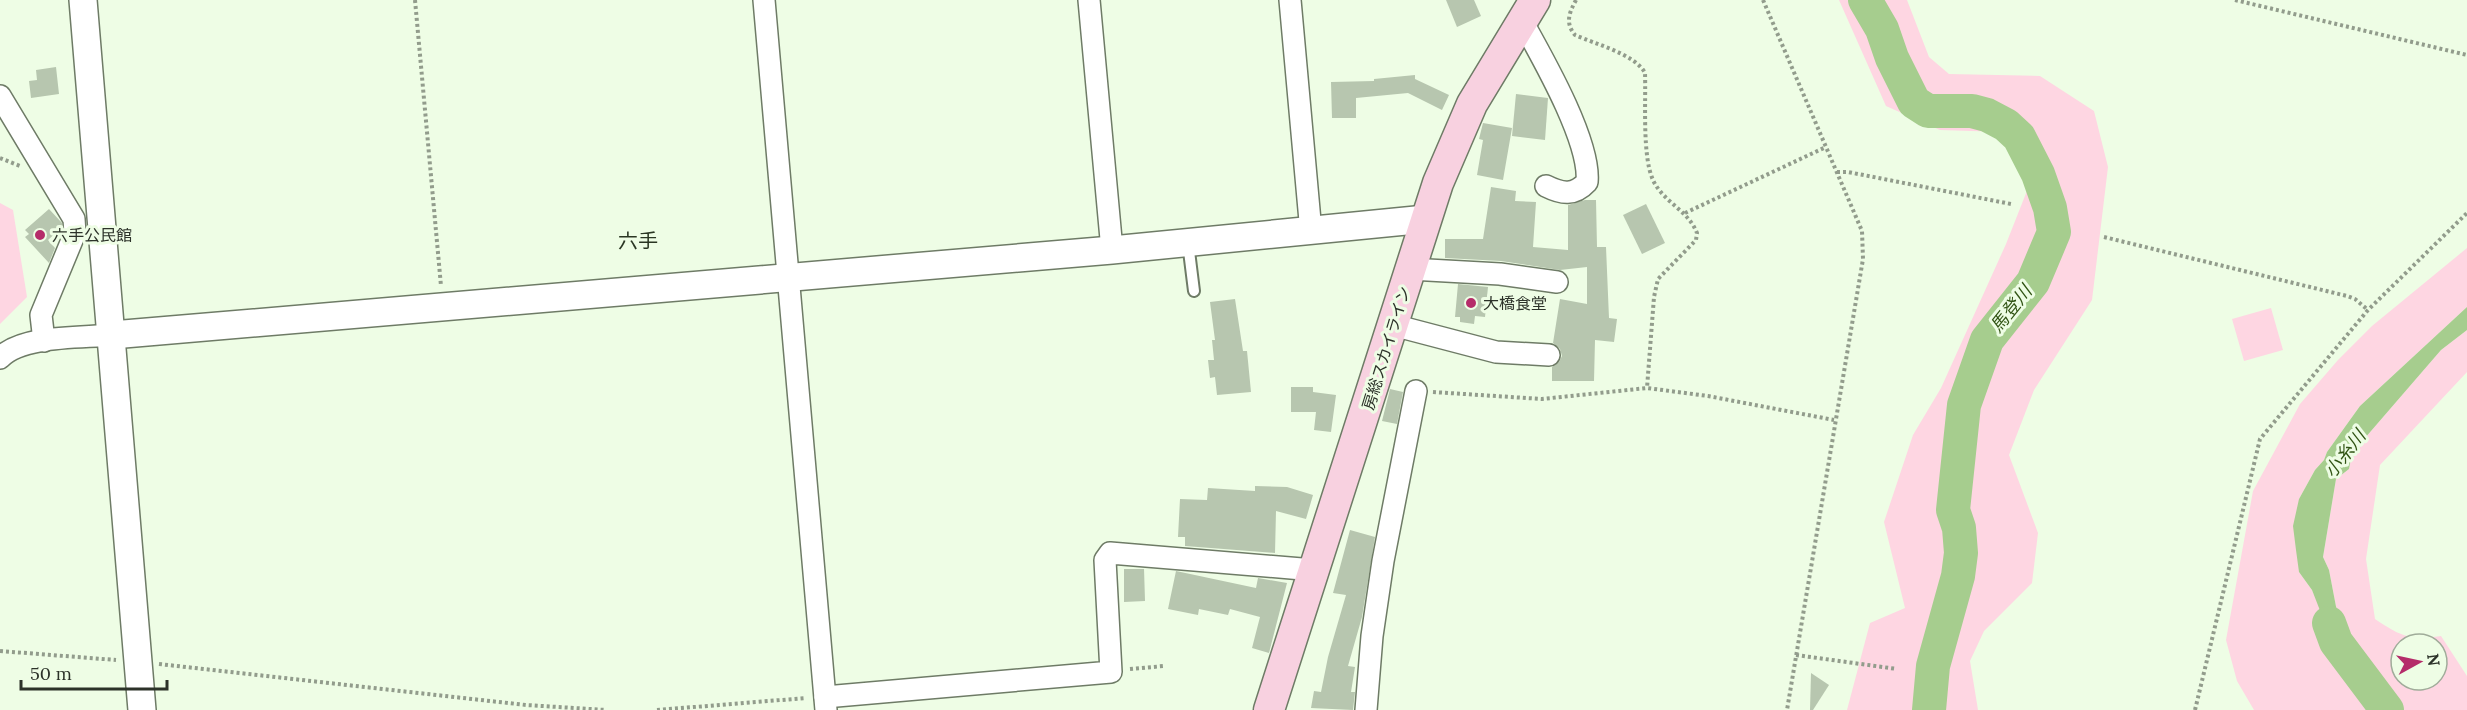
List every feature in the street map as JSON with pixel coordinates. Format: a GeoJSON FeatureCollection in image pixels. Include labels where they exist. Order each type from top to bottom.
{"type":"FeatureCollection","features":[{"type":"Feature","properties":{"kind":"main road","name":"房総スカイライン"},"geometry":{"type":"LineString","coordinates":[[1269,710],[1442,173],[1472,104],[1529,11]]}},
{"type":"Feature","properties":{"kind":"street"},"geometry":{"type":"LineString","coordinates":[[83,0],[142,710]]}},
{"type":"Feature","properties":{"kind":"street"},"geometry":{"type":"LineString","coordinates":[[764,0],[825,703],[1111,672],[1105,560],[1110,553],[1314,570]]}},
{"type":"Feature","properties":{"kind":"street"},"geometry":{"type":"LineString","coordinates":[[1089,0],[1112,250]]}},
{"type":"Feature","properties":{"kind":"street"},"geometry":{"type":"LineString","coordinates":[[1290,0],[1311,232]]}},
{"type":"Feature","properties":{"kind":"street"},"geometry":{"type":"LineString","coordinates":[[1529,11],[1548,68],[1574,123],[1588,173],[1587,182],[1575,192],[1558,192],[1546,186]]}},
{"type":"Feature","properties":{"kind":"street"},"geometry":{"type":"LineString","coordinates":[[0,96],[74,219],[75,233],[41,315],[44,341]]}},
{"type":"Feature","properties":{"kind":"street"},"geometry":{"type":"LineString","coordinates":[[0,357],[7,350],[30,342],[1112,250],[1426,219]]}},
{"type":"Feature","properties":{"kind":"street"},"geometry":{"type":"LineString","coordinates":[[1410,269],[1500,274],[1557,282]]}},
{"type":"Feature","properties":{"kind":"street"},"geometry":{"type":"LineString","coordinates":[[1393,324],[1496,352],[1549,356]]}},
{"type":"Feature","properties":{"kind":"street"},"geometry":{"type":"LineString","coordinates":[[1366,710],[1372,636],[1383,561],[1416,391]]}},
{"type":"Feature","properties":{"kind":"lane"},"geometry":{"type":"LineString","coordinates":[[1188,243],[1194,291]]}},
{"type":"Feature","properties":{"kind":"path"},"geometry":{"type":"LineString","coordinates":[[415,0],[443,308]]}},
{"type":"Feature","properties":{"kind":"path"},"geometry":{"type":"LineString","coordinates":[[1576,0],[1569,13],[1568,22],[1575,35],[1633,60],[1642,67],[1645,73],[1645,125],[1653,180],[1668,201],[1685,213],[1697,233],[1696,240],[1658,279],[1654,297],[1647,388]]}},
{"type":"Feature","properties":{"kind":"path"},"geometry":{"type":"LineString","coordinates":[[1762,0],[1862,231],[1863,259],[1834,420],[1787,710]]}},
{"type":"Feature","properties":{"kind":"path"},"geometry":{"type":"LineString","coordinates":[[2235,0],[2467,55]]}},
{"type":"Feature","properties":{"kind":"path"},"geometry":{"type":"LineString","coordinates":[[1685,213],[1826,147]]}},
{"type":"Feature","properties":{"kind":"path"},"geometry":{"type":"LineString","coordinates":[[1837,172],[1848,172],[2011,204]]}},
{"type":"Feature","properties":{"kind":"path"},"geometry":{"type":"LineString","coordinates":[[2195,710],[2260,439],[2368,310],[2467,213]]}},
{"type":"Feature","properties":{"kind":"path"},"geometry":{"type":"LineString","coordinates":[[2104,237],[2347,296],[2355,299],[2368,310]]}},
{"type":"Feature","properties":{"kind":"path"},"geometry":{"type":"LineString","coordinates":[[1416,391],[1542,399],[1647,388],[1708,396],[1834,420]]}},
{"type":"Feature","properties":{"kind":"path"},"geometry":{"type":"LineString","coordinates":[[0,651],[138,662],[526,705],[606,710]]}},
{"type":"Feature","properties":{"kind":"path"},"geometry":{"type":"LineString","coordinates":[[1796,655],[1897,669]]}},
{"type":"Feature","properties":{"kind":"path"},"geometry":{"type":"LineString","coordinates":[[1111,672],[1164,666]]}},
{"type":"Feature","properties":{"kind":"path"},"geometry":{"type":"LineString","coordinates":[[657,710],[825,703]]}},
{"type":"Feature","properties":{"kind":"shaded area"},"geometry":{"type":"Polygon","coordinates":[[[1839,0],[1907,0],[1929,57],[1949,74],[2040,76],[2094,111],[2108,167],[2092,300],[2034,390],[2009,455],[2038,533],[2032,583],[1984,631],[1970,661],[1978,710],[1847,710],[1870,623],[1905,608],[1884,522],[1913,435],[1941,388],[2006,244],[2036,168],[2003,132],[1940,130],[1886,106],[1839,0]]]}},
{"type":"Feature","properties":{"kind":"shaded area"},"geometry":{"type":"Polygon","coordinates":[[[0,203],[13,210],[27,297],[0,324],[0,203]]]}},
{"type":"Feature","properties":{"kind":"shaded area"},"geometry":{"type":"Polygon","coordinates":[[[2467,248],[2467,307],[2360,406],[2315,470],[2299,499],[2299,572],[2312,590],[2323,615],[2352,663],[2356,656],[2347,629],[2338,617],[2329,570],[2323,557],[2336,479],[2349,469],[2352,453],[2441,350],[2467,330],[2467,372],[2380,465],[2366,559],[2375,619],[2397,632],[2389,632],[2389,692],[2449,692],[2449,648],[2467,676],[2467,710],[2254,710],[2237,681],[2226,640],[2253,491],[2300,404],[2338,360],[2372,326],[2467,248]]]}},
{"type":"Feature","properties":{"kind":"shaded area"},"geometry":{"type":"Polygon","coordinates":[[[2271,308],[2283,350],[2244,361],[2232,319],[2271,308]]]}},
{"type":"Feature","properties":{"kind":"water"},"geometry":{"type":"Polygon","coordinates":[[[2467,307],[2467,330],[2441,350],[2352,453],[2349,469],[2336,479],[2323,557],[2329,570],[2338,617],[2347,629],[2356,656],[2352,663],[2342,658],[2335,649],[2312,590],[2299,572],[2293,526],[2299,499],[2315,470],[2360,406],[2467,307]]]}},
{"type":"Feature","properties":{"kind":"building"},"geometry":{"type":"Polygon","coordinates":[[[1446,0],[1474,0],[1481,16],[1457,27],[1446,0]]]}},
{"type":"Feature","properties":{"kind":"building"},"geometry":{"type":"Polygon","coordinates":[[[56,67],[59,94],[31,98],[29,81],[37,80],[36,70],[56,67]]]}},
{"type":"Feature","properties":{"kind":"building"},"geometry":{"type":"Polygon","coordinates":[[[1415,75],[1415,79],[1449,95],[1442,110],[1408,93],[1356,98],[1356,118],[1332,118],[1331,82],[1374,81],[1374,79],[1415,75]]]}},
{"type":"Feature","properties":{"kind":"building"},"geometry":{"type":"Polygon","coordinates":[[[1516,94],[1548,98],[1545,140],[1512,136],[1516,94]]]}},
{"type":"Feature","properties":{"kind":"building"},"geometry":{"type":"Polygon","coordinates":[[[1483,123],[1512,128],[1503,180],[1477,175],[1483,140],[1479,139],[1483,123]]]}},
{"type":"Feature","properties":{"kind":"building"},"geometry":{"type":"Polygon","coordinates":[[[1491,187],[1516,191],[1515,201],[1536,202],[1533,247],[1568,250],[1568,205],[1585,200],[1596,200],[1597,247],[1606,247],[1609,318],[1617,319],[1614,342],[1595,340],[1594,381],[1552,381],[1552,367],[1559,362],[1562,356],[1560,349],[1553,343],[1560,299],[1587,304],[1587,267],[1560,270],[1501,261],[1445,258],[1445,239],[1483,239],[1491,187]]]}},
{"type":"Feature","properties":{"kind":"building"},"geometry":{"type":"Polygon","coordinates":[[[1646,204],[1665,243],[1642,254],[1623,215],[1646,204]]]}},
{"type":"Feature","properties":{"kind":"building","name":"六手公民館"},"geometry":{"type":"Polygon","coordinates":[[[49,209],[62,223],[62,227],[48,240],[55,248],[49,263],[25,237],[29,234],[25,230],[49,209]]]}},
{"type":"Feature","properties":{"kind":"building","name":"大橋食堂"},"geometry":{"type":"Polygon","coordinates":[[[1458,284],[1488,287],[1485,317],[1475,316],[1474,324],[1460,322],[1460,317],[1455,317],[1458,284]]]}},
{"type":"Feature","properties":{"kind":"building"},"geometry":{"type":"Polygon","coordinates":[[[1235,299],[1243,351],[1247,351],[1251,392],[1217,395],[1215,377],[1210,378],[1208,360],[1214,360],[1212,340],[1215,340],[1210,302],[1235,299]]]}},
{"type":"Feature","properties":{"kind":"building"},"geometry":{"type":"Polygon","coordinates":[[[1291,387],[1313,387],[1313,392],[1336,395],[1331,432],[1314,430],[1316,412],[1291,412],[1291,387]]]}},
{"type":"Feature","properties":{"kind":"building"},"geometry":{"type":"Polygon","coordinates":[[[1390,389],[1403,392],[1397,424],[1382,421],[1390,389]]]}},
{"type":"Feature","properties":{"kind":"building"},"geometry":{"type":"Polygon","coordinates":[[[1255,486],[1287,487],[1313,495],[1306,519],[1276,511],[1275,553],[1185,546],[1185,537],[1178,537],[1180,499],[1207,500],[1208,488],[1255,491],[1255,486]]]}},
{"type":"Feature","properties":{"kind":"building"},"geometry":{"type":"Polygon","coordinates":[[[1350,530],[1375,537],[1362,617],[1348,666],[1355,667],[1351,692],[1355,692],[1353,710],[1311,708],[1314,691],[1321,692],[1328,657],[1346,595],[1333,593],[1350,530]]]}},
{"type":"Feature","properties":{"kind":"building"},"geometry":{"type":"Polygon","coordinates":[[[1124,569],[1144,569],[1145,601],[1124,602],[1124,569]]]}},
{"type":"Feature","properties":{"kind":"building"},"geometry":{"type":"Polygon","coordinates":[[[1176,571],[1256,588],[1258,578],[1287,583],[1269,653],[1252,648],[1260,617],[1230,609],[1228,615],[1199,609],[1198,615],[1168,609],[1176,571]]]}},
{"type":"Feature","properties":{"kind":"building"},"geometry":{"type":"Polygon","coordinates":[[[1811,673],[1829,685],[1813,710],[1810,710],[1811,673]]]}},
{"type":"Feature","properties":{"kind":"waterway","name":"馬登川"},"geometry":{"type":"LineString","coordinates":[[1865,0],[1882,29],[1892,58],[1914,102],[1928,111],[1972,111],[1987,115],[2006,125],[2019,137],[2038,174],[2050,208],[2054,232],[2033,282],[1987,340],[1964,405],[1953,510],[1959,528],[1961,553],[1958,576],[1933,666],[1929,710]]}},
{"type":"Feature","properties":{"kind":"waterway","name":"小糸川"},"geometry":{"type":"LineString","coordinates":[[2329,623],[2336,642],[2387,710]]}},
{"type":"Feature","properties":{"kind":"place","name":"六手公民館"},"geometry":{"type":"Point","coordinates":[40,235]}},
{"type":"Feature","properties":{"kind":"place","name":"大橋食堂"},"geometry":{"type":"Point","coordinates":[1471,303]}},
{"type":"Feature","properties":{"kind":"district","name":"六手"},"geometry":{"type":"Point","coordinates":[638,241]}}]}
